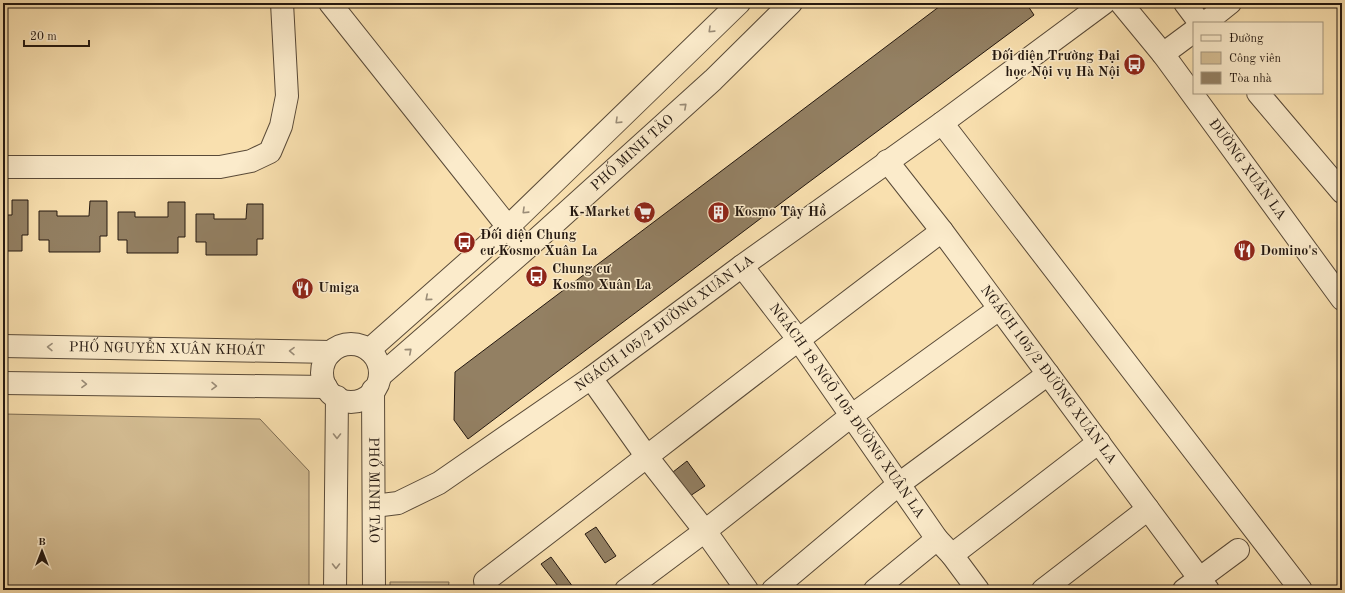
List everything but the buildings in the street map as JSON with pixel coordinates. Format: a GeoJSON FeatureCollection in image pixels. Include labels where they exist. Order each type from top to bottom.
{"type":"FeatureCollection","features":[{"type":"Feature","properties":{"kind":"street"},"geometry":{"type":"LineString","coordinates":[[3,167],[220,167],[251,161],[270,152],[281,126],[287,96],[282,3]]}},
{"type":"Feature","properties":{"kind":"street"},"geometry":{"type":"LineString","coordinates":[[330,3],[508,228],[527,248]]}},
{"type":"Feature","properties":{"kind":"street"},"geometry":{"type":"LineString","coordinates":[[369,350],[508,228],[739,3]]}},
{"type":"Feature","properties":{"kind":"street","name":"PHỐ MINH TẢO"},"geometry":{"type":"LineString","coordinates":[[374,590],[376,383],[713,80],[791,3]]}},
{"type":"Feature","properties":{"kind":"street","name":"NGÁCH 105/2 ĐƯỜNG XUÂN LA"},"geometry":{"type":"LineString","coordinates":[[374,506],[398,503],[439,483],[591,378],[742,266],[942,123],[1104,3]]}},
{"type":"Feature","properties":{"kind":"street","name":"ĐƯỜNG XUÂN LA"},"geometry":{"type":"LineString","coordinates":[[1122,3],[1162,54],[1342,299]]}},
{"type":"Feature","properties":{"kind":"street"},"geometry":{"type":"LineString","coordinates":[[1185,3],[1199,22]]}},
{"type":"Feature","properties":{"kind":"street"},"geometry":{"type":"LineString","coordinates":[[1206,22],[1230,3]]}},
{"type":"Feature","properties":{"kind":"street"},"geometry":{"type":"LineString","coordinates":[[1162,54],[1193,32]]}},
{"type":"Feature","properties":{"kind":"street"},"geometry":{"type":"LineString","coordinates":[[1259,94],[1342,192]]}},
{"type":"Feature","properties":{"kind":"street"},"geometry":{"type":"LineString","coordinates":[[942,123],[1301,590]]}},
{"type":"Feature","properties":{"kind":"street","name":"NGÁCH 105/2 ĐƯỜNG XUÂN LA"},"geometry":{"type":"LineString","coordinates":[[887,161],[942,231],[1148,509],[1197,586]]}},
{"type":"Feature","properties":{"kind":"street"},"geometry":{"type":"LineString","coordinates":[[485,581],[798,339],[942,231]]}},
{"type":"Feature","properties":{"kind":"street","name":"NGÁCH 18 NGÕ 105 ĐƯỜNG XUÂN LA"},"geometry":{"type":"LineString","coordinates":[[742,266],[798,339],[937,539],[952,555],[978,590]]}},
{"type":"Feature","properties":{"kind":"street"},"geometry":{"type":"LineString","coordinates":[[626,590],[705,531],[851,416],[1000,309]]}},
{"type":"Feature","properties":{"kind":"street"},"geometry":{"type":"LineString","coordinates":[[343,345],[361,345],[369,350],[376,357],[379,366],[376,383],[370,394],[362,399],[352,401],[342,400],[332,392],[323,381],[322,372],[324,363],[331,352],[343,345]]}},
{"type":"Feature","properties":{"kind":"street","name":"PHỐ NGUYỄN XUÂN KHOÁT"},"geometry":{"type":"LineString","coordinates":[[3,346],[331,352]]}},
{"type":"Feature","properties":{"kind":"street"},"geometry":{"type":"LineString","coordinates":[[773,590],[899,484],[1048,374]]}},
{"type":"Feature","properties":{"kind":"street"},"geometry":{"type":"LineString","coordinates":[[591,378],[647,457],[705,531],[747,590]]}},
{"type":"Feature","properties":{"kind":"street"},"geometry":{"type":"LineString","coordinates":[[3,383],[332,392]]}},
{"type":"Feature","properties":{"kind":"street"},"geometry":{"type":"LineString","coordinates":[[332,392],[336,590]]}},
{"type":"Feature","properties":{"kind":"street"},"geometry":{"type":"LineString","coordinates":[[952,555],[1099,442]]}},
{"type":"Feature","properties":{"kind":"street"},"geometry":{"type":"LineString","coordinates":[[1043,590],[1148,509]]}},
{"type":"Feature","properties":{"kind":"street"},"geometry":{"type":"LineString","coordinates":[[875,590],[937,539]]}},
{"type":"Feature","properties":{"kind":"street"},"geometry":{"type":"LineString","coordinates":[[1197,586],[1238,550]]}},
{"type":"Feature","properties":{"kind":"green space"},"geometry":{"type":"Polygon","coordinates":[[[3,414],[260,419],[309,471],[309,590],[3,590],[3,414]]]}},
{"type":"Feature","properties":{"kind":"green space"},"geometry":{"type":"Polygon","coordinates":[[[390,582],[449,582],[448,590],[390,590],[390,582]]]}},
{"type":"Feature","properties":{"kind":"place","name":"Đối diện Trường Đại học Nội vụ Hà Nội"},"geometry":{"type":"Point","coordinates":[1135,64]}},
{"type":"Feature","properties":{"kind":"place","name":"K-Market"},"geometry":{"type":"Point","coordinates":[645,212]}},
{"type":"Feature","properties":{"kind":"place","name":"Kosmo Tây Hồ"},"geometry":{"type":"Point","coordinates":[719,212]}},
{"type":"Feature","properties":{"kind":"place","name":"Đối diện Chung cư Kosmo Xuân La"},"geometry":{"type":"Point","coordinates":[465,243]}},
{"type":"Feature","properties":{"kind":"place","name":"Domino's"},"geometry":{"type":"Point","coordinates":[1245,251]}},
{"type":"Feature","properties":{"kind":"place","name":"Chung cư Kosmo Xuân La"},"geometry":{"type":"Point","coordinates":[537,277]}},
{"type":"Feature","properties":{"kind":"place","name":"Umiga"},"geometry":{"type":"Point","coordinates":[302,288]}}]}
